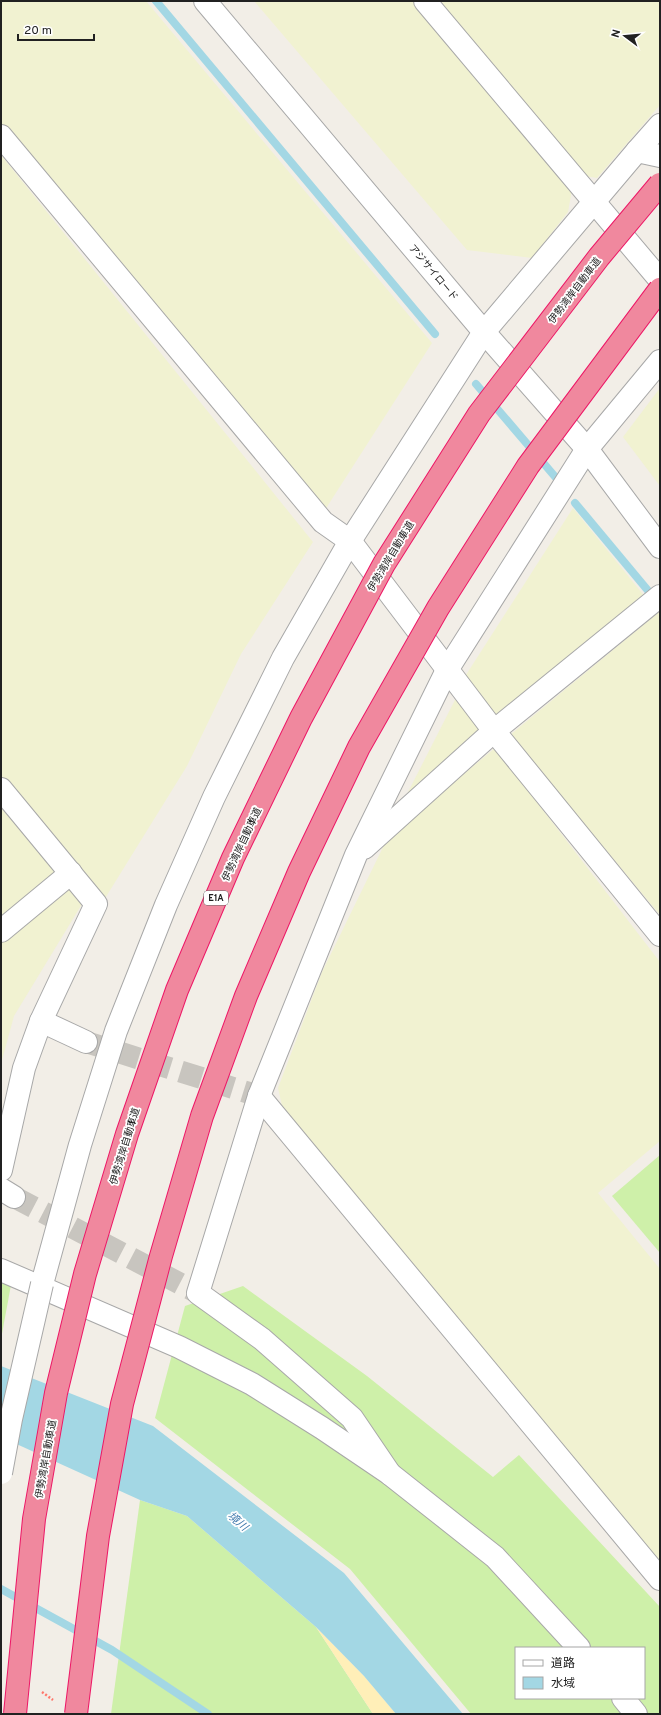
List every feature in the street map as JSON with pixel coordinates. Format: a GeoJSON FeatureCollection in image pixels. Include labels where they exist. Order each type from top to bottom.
{"type":"FeatureCollection","features":[{"type":"Feature","properties":{"kind":"highway","name":"伊勢湾岸自動車道"},"geometry":{"type":"LineString","coordinates":[[15,1714],[34,1519],[56,1393],[85,1274],[127,1134],[176,990],[233,858],[301,718],[384,564],[479,414],[598,256],[660,184]]}},
{"type":"Feature","properties":{"kind":"highway"},"geometry":{"type":"LineString","coordinates":[[76,1714],[98,1536],[122,1404],[161,1256],[202,1116],[246,996],[299,872],[359,747],[438,608],[528,466],[660,289]]}},
{"type":"Feature","properties":{"kind":"street","name":"アジサイロード"},"geometry":{"type":"LineString","coordinates":[[205,1],[484,332],[587,449],[660,547]]}},
{"type":"Feature","properties":{"kind":"street"},"geometry":{"type":"LineString","coordinates":[[425,1],[660,280]]}},
{"type":"Feature","properties":{"kind":"street"},"geometry":{"type":"LineString","coordinates":[[1,1473],[11,1419],[42,1284],[80,1144],[114,1038],[166,905],[214,797],[283,658],[350,541],[484,332],[593,201],[660,125]]}},
{"type":"Feature","properties":{"kind":"street"},"geometry":{"type":"LineString","coordinates":[[1,136],[323,522],[350,541],[494,731],[660,935]]}},
{"type":"Feature","properties":{"kind":"street"},"geometry":{"type":"LineString","coordinates":[[637,151],[660,156]]}},
{"type":"Feature","properties":{"kind":"street"},"geometry":{"type":"LineString","coordinates":[[390,1474],[352,1418],[262,1339],[198,1293],[258,1096],[356,855],[447,670],[587,449],[660,361]]}},
{"type":"Feature","properties":{"kind":"street"},"geometry":{"type":"LineString","coordinates":[[356,855],[494,731],[660,596]]}},
{"type":"Feature","properties":{"kind":"street"},"geometry":{"type":"LineString","coordinates":[[1,789],[96,904],[41,1020],[24,1068],[1,1170]]}},
{"type":"Feature","properties":{"kind":"street"},"geometry":{"type":"LineString","coordinates":[[1,931],[71,874]]}},
{"type":"Feature","properties":{"kind":"street"},"geometry":{"type":"LineString","coordinates":[[41,1020],[86,1042]]}},
{"type":"Feature","properties":{"kind":"street"},"geometry":{"type":"LineString","coordinates":[[258,1096],[660,1579]]}},
{"type":"Feature","properties":{"kind":"street"},"geometry":{"type":"LineString","coordinates":[[1,1270],[179,1346],[252,1384],[322,1428],[390,1474],[495,1557],[578,1647]]}},
{"type":"Feature","properties":{"kind":"street"},"geometry":{"type":"LineString","coordinates":[[624,1699],[636,1714]]}},
{"type":"Feature","properties":{"kind":"green space"},"geometry":{"type":"Polygon","coordinates":[[[1,1],[146,1],[432,343],[323,513],[1,125],[1,1]]]}},
{"type":"Feature","properties":{"kind":"green space"},"geometry":{"type":"Polygon","coordinates":[[[254,1],[413,1],[572,190],[568,212],[532,258],[467,250],[254,1]]]}},
{"type":"Feature","properties":{"kind":"green space"},"geometry":{"type":"Polygon","coordinates":[[[437,1],[660,1],[660,105],[597,178],[585,176],[437,1]]]}},
{"type":"Feature","properties":{"kind":"green space"},"geometry":{"type":"Polygon","coordinates":[[[1,155],[313,542],[241,654],[187,766],[104,900],[1,776],[1,155]]]}},
{"type":"Feature","properties":{"kind":"green space"},"geometry":{"type":"Polygon","coordinates":[[[660,388],[660,486],[623,437],[660,388]]]}},
{"type":"Feature","properties":{"kind":"green space"},"geometry":{"type":"Polygon","coordinates":[[[573,508],[646,598],[500,719],[464,678],[573,508]]]}},
{"type":"Feature","properties":{"kind":"green space"},"geometry":{"type":"Polygon","coordinates":[[[659,612],[660,613],[660,915],[510,735],[659,612]]]}},
{"type":"Feature","properties":{"kind":"green space"},"geometry":{"type":"Polygon","coordinates":[[[457,696],[485,732],[405,798],[457,696]]]}},
{"type":"Feature","properties":{"kind":"green space"},"geometry":{"type":"Polygon","coordinates":[[[495,748],[660,962],[660,1141],[598,1193],[660,1269],[660,1563],[283,1110],[278,1088],[322,972],[388,837],[495,748]]]}},
{"type":"Feature","properties":{"kind":"green space"},"geometry":{"type":"Polygon","coordinates":[[[1,805],[82,904],[14,1016],[1,1064],[1,805]]]}},
{"type":"Feature","properties":{"kind":"green space"},"geometry":{"type":"Polygon","coordinates":[[[660,1155],[660,1253],[612,1196],[660,1155]]]}},
{"type":"Feature","properties":{"kind":"green space"},"geometry":{"type":"Polygon","coordinates":[[[1,1280],[11,1285],[1,1339],[1,1280]]]}},
{"type":"Feature","properties":{"kind":"green space"},"geometry":{"type":"Polygon","coordinates":[[[243,1286],[367,1376],[493,1477],[519,1455],[660,1607],[660,1714],[471,1714],[350,1569],[155,1418],[185,1306],[243,1286]]]}},
{"type":"Feature","properties":{"kind":"green space"},"geometry":{"type":"Polygon","coordinates":[[[140,1500],[187,1516],[316,1627],[373,1714],[111,1714],[140,1500]]]}},
{"type":"Feature","properties":{"kind":"sand"},"geometry":{"type":"Polygon","coordinates":[[[316,1627],[364,1676],[396,1714],[373,1714],[316,1627]]]}},
{"type":"Feature","properties":{"kind":"water","name":"境川"},"geometry":{"type":"Polygon","coordinates":[[[1,1366],[153,1426],[344,1573],[463,1714],[396,1714],[364,1676],[316,1627],[187,1516],[140,1500],[1,1437],[1,1366]]]}},
{"type":"Feature","properties":{"kind":"waterway"},"geometry":{"type":"LineString","coordinates":[[156,1],[435,334]]}},
{"type":"Feature","properties":{"kind":"waterway"},"geometry":{"type":"LineString","coordinates":[[476,384],[557,479]]}},
{"type":"Feature","properties":{"kind":"waterway"},"geometry":{"type":"LineString","coordinates":[[575,503],[650,593]]}},
{"type":"Feature","properties":{"kind":"waterway"},"geometry":{"type":"LineString","coordinates":[[1,1589],[112,1650],[208,1714]]}},
{"type":"Feature","properties":{"kind":"tunnel"},"geometry":{"type":"LineString","coordinates":[[86,1042],[259,1096]]}},
{"type":"Feature","properties":{"kind":"tunnel"},"geometry":{"type":"LineString","coordinates":[[14,1197],[198,1293]]}}]}
